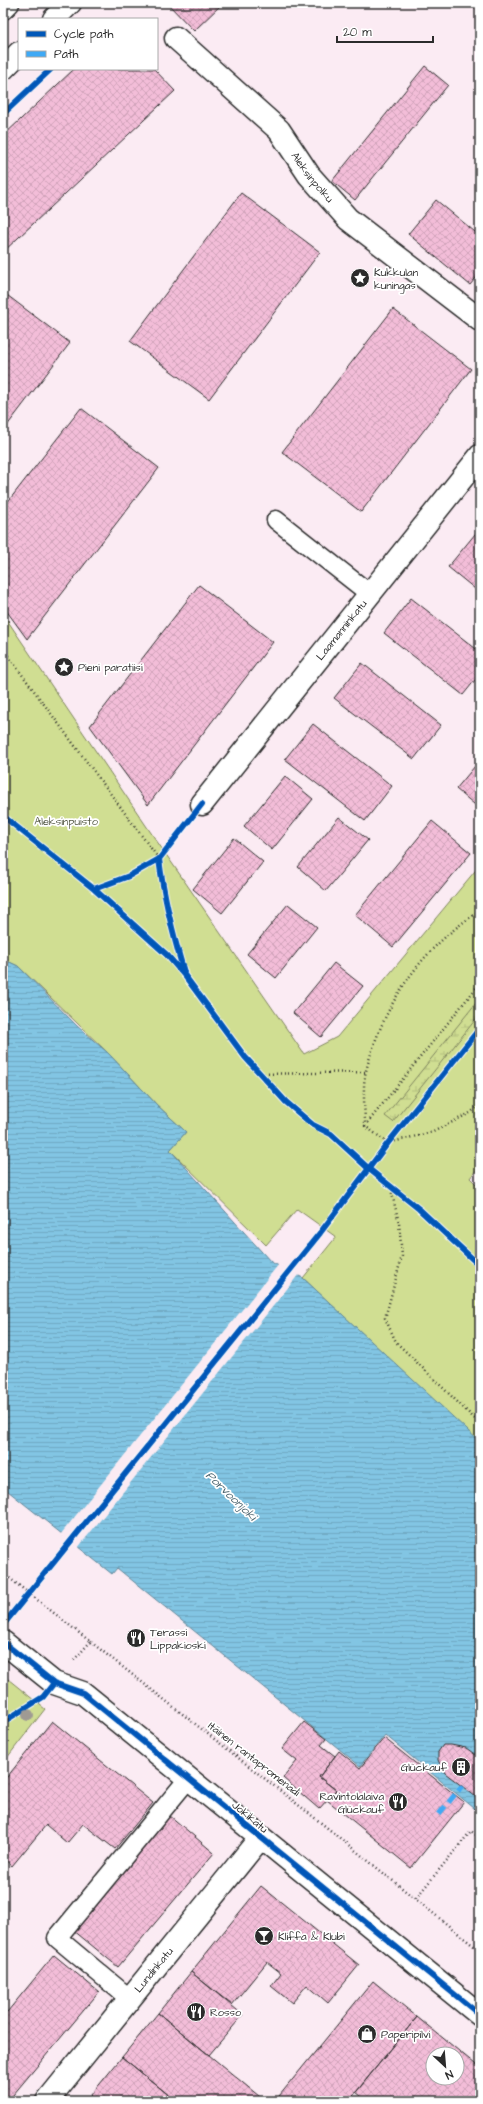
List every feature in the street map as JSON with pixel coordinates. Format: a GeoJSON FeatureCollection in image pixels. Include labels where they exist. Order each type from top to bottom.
{"type":"FeatureCollection","features":[{"type":"Feature","properties":{"kind":"street"},"geometry":{"type":"LineString","coordinates":[[3,8],[8,3]]}},
{"type":"Feature","properties":{"kind":"street"},"geometry":{"type":"LineString","coordinates":[[55,18],[70,3]]}},
{"type":"Feature","properties":{"kind":"street","name":"Aleksinpolku"},"geometry":{"type":"LineString","coordinates":[[176,38],[279,130],[309,175],[348,219],[480,320]]}},
{"type":"Feature","properties":{"kind":"street"},"geometry":{"type":"LineString","coordinates":[[3,69],[18,54]]}},
{"type":"Feature","properties":{"kind":"street","name":"Laamanninkatu"},"geometry":{"type":"LineString","coordinates":[[202,804],[480,456]]}},
{"type":"Feature","properties":{"kind":"street","name":"Jokikatu"},"geometry":{"type":"LineString","coordinates":[[3,1642],[54,1684],[83,1693],[480,2015]]}},
{"type":"Feature","properties":{"kind":"street","name":"Lundinkatu"},"geometry":{"type":"LineString","coordinates":[[47,2101],[260,1838]]}},
{"type":"Feature","properties":{"kind":"lane"},"geometry":{"type":"LineString","coordinates":[[276,520],[370,594]]}},
{"type":"Feature","properties":{"kind":"lane"},"geometry":{"type":"LineString","coordinates":[[130,1999],[57,1938],[188,1779]]}},
{"type":"Feature","properties":{"kind":"path"},"geometry":{"type":"LineString","coordinates":[[3,649],[160,867]]}},
{"type":"Feature","properties":{"kind":"path"},"geometry":{"type":"LineString","coordinates":[[156,861],[164,853]]}},
{"type":"Feature","properties":{"kind":"path"},"geometry":{"type":"LineString","coordinates":[[365,1126],[366,1072],[381,1028],[402,984],[426,954],[457,925],[480,911]]}},
{"type":"Feature","properties":{"kind":"path"},"geometry":{"type":"LineString","coordinates":[[365,1126],[480,983]]}},
{"type":"Feature","properties":{"kind":"path"},"geometry":{"type":"LineString","coordinates":[[255,1068],[266,1079]]}},
{"type":"Feature","properties":{"kind":"path"},"geometry":{"type":"LineString","coordinates":[[260,1074],[366,1072]]}},
{"type":"Feature","properties":{"kind":"path"},"geometry":{"type":"LineString","coordinates":[[388,1143],[433,1132],[470,1113],[480,1105]]}},
{"type":"Feature","properties":{"kind":"path"},"geometry":{"type":"LineString","coordinates":[[365,1126],[388,1143]]}},
{"type":"Feature","properties":{"kind":"path"},"geometry":{"type":"LineString","coordinates":[[383,1150],[397,1131]]}},
{"type":"Feature","properties":{"kind":"path"},"geometry":{"type":"LineString","coordinates":[[388,1183],[402,1195]]}},
{"type":"Feature","properties":{"kind":"path"},"geometry":{"type":"LineString","coordinates":[[388,1183],[399,1223],[402,1256],[385,1318],[396,1342],[480,1424]]}},
{"type":"Feature","properties":{"kind":"path"},"geometry":{"type":"LineString","coordinates":[[24,1598],[33,1587]]}},
{"type":"Feature","properties":{"kind":"path"},"geometry":{"type":"LineString","coordinates":[[416,1898],[470,1831],[480,1838]]}},
{"type":"Feature","properties":{"kind":"green space","name":"Aleksinpuisto"},"geometry":{"type":"Polygon","coordinates":[[[3,614],[147,827],[304,1054],[337,1037],[480,865],[480,1165],[470,1178],[480,1188],[480,1443],[303,1278],[336,1237],[297,1209],[266,1245],[170,1150],[186,1132],[157,1105],[108,1053],[18,966],[3,959],[3,614]]]}},
{"type":"Feature","properties":{"kind":"green space"},"geometry":{"type":"Polygon","coordinates":[[[480,998],[480,1014],[393,1122],[385,1116],[480,998]]]}},
{"type":"Feature","properties":{"kind":"green space"},"geometry":{"type":"Polygon","coordinates":[[[3,1675],[45,1709],[3,1763],[3,1675]]]}},
{"type":"Feature","properties":{"kind":"water","name":"Porvoonjoki"},"geometry":{"type":"Polygon","coordinates":[[[3,959],[18,966],[77,1026],[108,1053],[157,1105],[186,1132],[170,1150],[271,1262],[303,1278],[480,1442],[480,1813],[385,1735],[360,1766],[117,1568],[112,1574],[3,1487],[3,959]]]}},
{"type":"Feature","properties":{"kind":"pier"},"geometry":{"type":"Polygon","coordinates":[[[279,1264],[299,1274],[77,1549],[60,1535],[279,1264]]]}},
{"type":"Feature","properties":{"kind":"building"},"geometry":{"type":"Polygon","coordinates":[[[167,3],[223,3],[194,31],[167,3]]]}},
{"type":"Feature","properties":{"kind":"building"},"geometry":{"type":"Polygon","coordinates":[[[425,66],[448,85],[355,200],[332,181],[425,66]]]}},
{"type":"Feature","properties":{"kind":"building"},"geometry":{"type":"Polygon","coordinates":[[[73,70],[155,70],[175,91],[3,252],[3,136],[73,70]]]}},
{"type":"Feature","properties":{"kind":"building"},"geometry":{"type":"Polygon","coordinates":[[[241,193],[320,252],[209,399],[130,341],[241,193]]]}},
{"type":"Feature","properties":{"kind":"building"},"geometry":{"type":"Polygon","coordinates":[[[436,200],[480,236],[480,273],[470,285],[408,234],[436,200]]]}},
{"type":"Feature","properties":{"kind":"building"},"geometry":{"type":"Polygon","coordinates":[[[3,292],[70,343],[3,431],[3,292]]]}},
{"type":"Feature","properties":{"kind":"building"},"geometry":{"type":"Polygon","coordinates":[[[393,309],[471,369],[361,512],[282,452],[393,309]]]}},
{"type":"Feature","properties":{"kind":"building"},"geometry":{"type":"Polygon","coordinates":[[[81,408],[159,468],[27,639],[3,606],[3,508],[81,408]]]}},
{"type":"Feature","properties":{"kind":"building"},"geometry":{"type":"Polygon","coordinates":[[[480,528],[480,593],[448,567],[480,528]]]}},
{"type":"Feature","properties":{"kind":"building"},"geometry":{"type":"Polygon","coordinates":[[[199,585],[273,642],[148,805],[90,726],[199,585]]]}},
{"type":"Feature","properties":{"kind":"building"},"geometry":{"type":"Polygon","coordinates":[[[411,598],[480,652],[480,674],[463,695],[384,633],[411,598]]]}},
{"type":"Feature","properties":{"kind":"building"},"geometry":{"type":"Polygon","coordinates":[[[362,663],[441,725],[414,759],[334,698],[362,663]]]}},
{"type":"Feature","properties":{"kind":"building"},"geometry":{"type":"Polygon","coordinates":[[[313,724],[392,786],[365,821],[285,759],[313,724]]]}},
{"type":"Feature","properties":{"kind":"building"},"geometry":{"type":"Polygon","coordinates":[[[480,760],[480,809],[456,789],[480,760]]]}},
{"type":"Feature","properties":{"kind":"building"},"geometry":{"type":"Polygon","coordinates":[[[285,776],[313,799],[272,850],[244,826],[285,776]]]}},
{"type":"Feature","properties":{"kind":"building"},"geometry":{"type":"Polygon","coordinates":[[[339,817],[368,840],[326,891],[298,867],[339,817]]]}},
{"type":"Feature","properties":{"kind":"building"},"geometry":{"type":"Polygon","coordinates":[[[432,821],[471,853],[393,947],[355,915],[432,821]]]}},
{"type":"Feature","properties":{"kind":"building"},"geometry":{"type":"Polygon","coordinates":[[[234,838],[263,862],[222,913],[193,889],[234,838]]]}},
{"type":"Feature","properties":{"kind":"building"},"geometry":{"type":"Polygon","coordinates":[[[288,904],[317,927],[276,978],[247,954],[288,904]]]}},
{"type":"Feature","properties":{"kind":"building"},"geometry":{"type":"Polygon","coordinates":[[[334,963],[363,986],[321,1037],[293,1013],[334,963]]]}},
{"type":"Feature","properties":{"kind":"building"},"geometry":{"type":"Polygon","coordinates":[[[52,1721],[153,1803],[115,1849],[83,1824],[67,1843],[46,1825],[12,1866],[3,1858],[3,1782],[52,1721]]]}},
{"type":"Feature","properties":{"kind":"building"},"geometry":{"type":"Polygon","coordinates":[[[304,1722],[326,1739],[321,1745],[335,1756],[319,1777],[336,1790],[319,1809],[283,1778],[297,1761],[282,1749],[304,1722]]]}},
{"type":"Feature","properties":{"kind":"building"},"geometry":{"type":"Polygon","coordinates":[[[384,1738],[464,1802],[411,1868],[327,1800],[336,1790],[319,1777],[339,1751],[360,1768],[384,1738]]]}},
{"type":"Feature","properties":{"kind":"building","name":"Glückauf"},"geometry":{"type":"Polygon","coordinates":[[[443,1745],[466,1748],[480,1758],[480,1800],[445,1773],[438,1760],[438,1752],[443,1745]]]}},
{"type":"Feature","properties":{"kind":"building"},"geometry":{"type":"Polygon","coordinates":[[[169,1815],[214,1853],[118,1967],[73,1930],[169,1815]]]}},
{"type":"Feature","properties":{"kind":"building"},"geometry":{"type":"Polygon","coordinates":[[[261,1886],[359,1965],[328,2003],[307,1985],[292,2003],[271,1986],[281,1973],[267,1962],[232,2005],[191,1972],[261,1886]]]}},
{"type":"Feature","properties":{"kind":"building"},"geometry":{"type":"Polygon","coordinates":[[[54,1955],[99,1992],[8,2101],[3,2101],[3,2017],[54,1955]]]}},
{"type":"Feature","properties":{"kind":"building"},"geometry":{"type":"Polygon","coordinates":[[[191,1972],[243,2015],[209,2055],[158,2013],[191,1972]]]}},
{"type":"Feature","properties":{"kind":"building"},"geometry":{"type":"Polygon","coordinates":[[[373,1981],[417,2017],[349,2101],[275,2101],[373,1981]]]}},
{"type":"Feature","properties":{"kind":"building"},"geometry":{"type":"Polygon","coordinates":[[[158,2013],[265,2101],[176,2101],[122,2057],[158,2013]]]}},
{"type":"Feature","properties":{"kind":"building"},"geometry":{"type":"Polygon","coordinates":[[[417,2017],[453,2046],[425,2046],[425,2086],[465,2086],[465,2056],[480,2068],[480,2101],[367,2101],[356,2092],[417,2017]]]}},
{"type":"Feature","properties":{"kind":"building"},"geometry":{"type":"Polygon","coordinates":[[[122,2057],[176,2101],[86,2101],[122,2057]]]}},
{"type":"Feature","properties":{"kind":"marked path"},"geometry":{"type":"LineString","coordinates":[[439,1814],[462,1786]]}},
{"type":"Feature","properties":{"kind":"cycle path"},"geometry":{"type":"LineString","coordinates":[[3,114],[50,70]]}},
{"type":"Feature","properties":{"kind":"cycle path"},"geometry":{"type":"LineString","coordinates":[[94,889],[129,876],[159,859],[202,804]]}},
{"type":"Feature","properties":{"kind":"cycle path"},"geometry":{"type":"LineString","coordinates":[[3,816],[94,889],[167,955],[185,976],[245,1057],[286,1102],[313,1125],[331,1134],[369,1169],[419,1209],[480,1266]]}},
{"type":"Feature","properties":{"kind":"cycle path"},"geometry":{"type":"LineString","coordinates":[[159,859],[169,916],[184,972]]}},
{"type":"Feature","properties":{"kind":"cycle path"},"geometry":{"type":"LineString","coordinates":[[3,1625],[320,1233],[388,1143],[480,1028]]}},
{"type":"Feature","properties":{"kind":"cycle path"},"geometry":{"type":"LineString","coordinates":[[3,1642],[54,1683],[83,1693],[480,2015]]}},
{"type":"Feature","properties":{"kind":"cycle path"},"geometry":{"type":"LineString","coordinates":[[3,1722],[43,1697],[54,1683]]}},
{"type":"Feature","properties":{"kind":"place","name":"Kukkulan kuningas"},"geometry":{"type":"Point","coordinates":[360,278]}},
{"type":"Feature","properties":{"kind":"place","name":"Pieni paratiisi"},"geometry":{"type":"Point","coordinates":[64,667]}},
{"type":"Feature","properties":{"kind":"place","name":"Terassi Lippakioski"},"geometry":{"type":"Point","coordinates":[136,1638]}},
{"type":"Feature","properties":{"kind":"place","name":"Glückauf"},"geometry":{"type":"Point","coordinates":[461,1767]}},
{"type":"Feature","properties":{"kind":"place","name":"Ravintolalaiva Glückauf"},"geometry":{"type":"Point","coordinates":[398,1802]}},
{"type":"Feature","properties":{"kind":"place","name":"Kliffa & Klubi"},"geometry":{"type":"Point","coordinates":[264,1936]}},
{"type":"Feature","properties":{"kind":"place","name":"Rosso"},"geometry":{"type":"Point","coordinates":[196,2012]}},
{"type":"Feature","properties":{"kind":"place","name":"Paperipilvi"},"geometry":{"type":"Point","coordinates":[367,2034]}}]}
